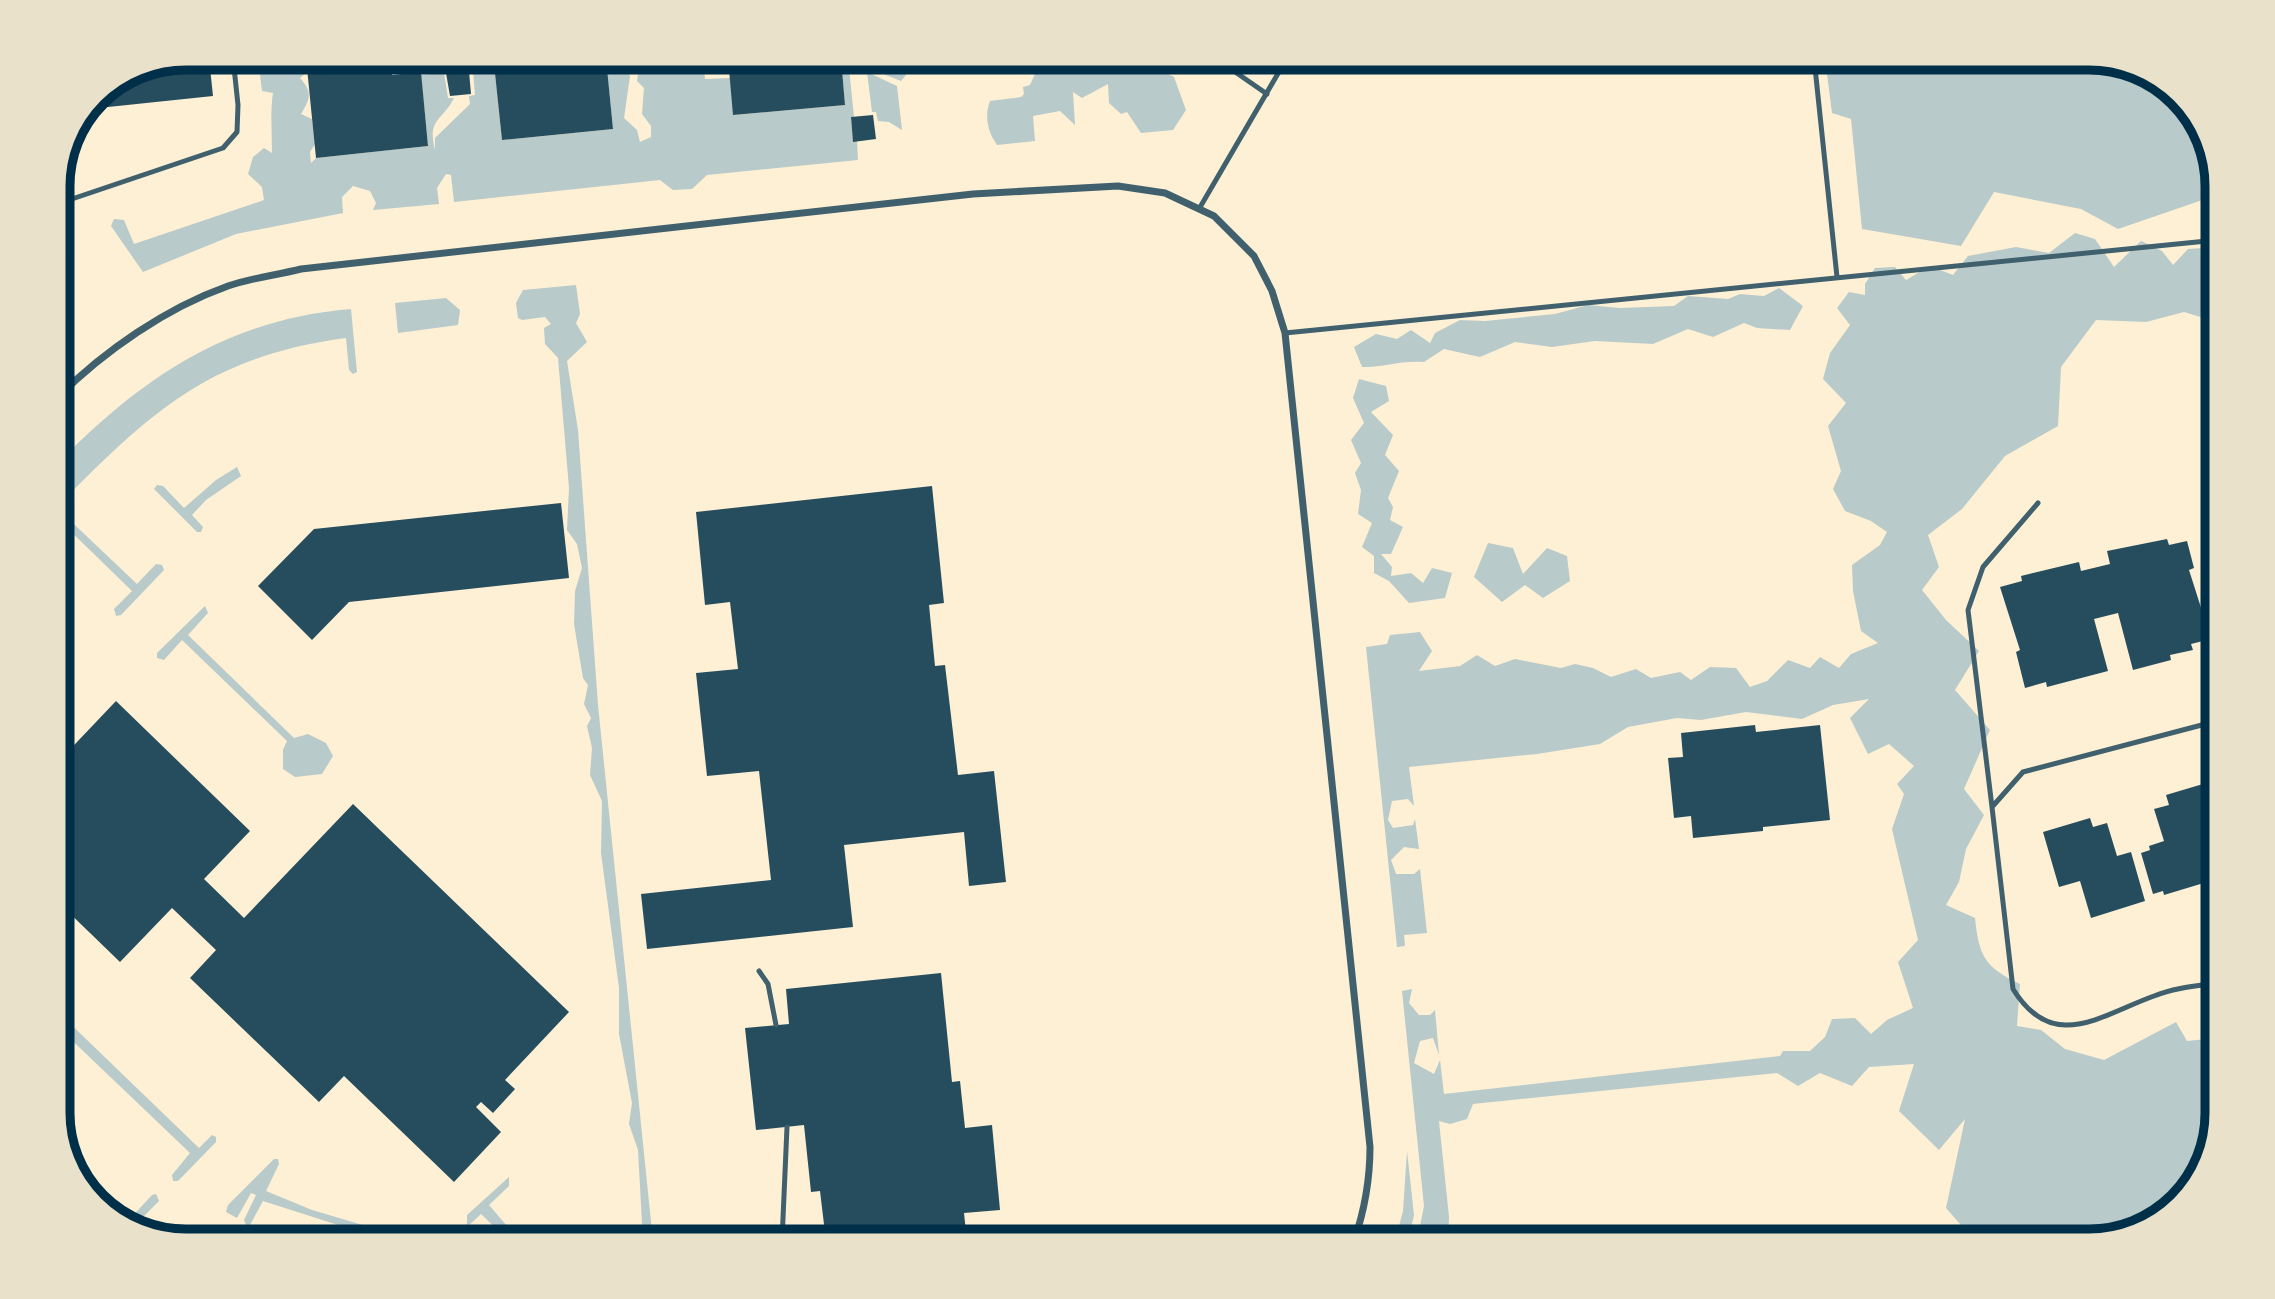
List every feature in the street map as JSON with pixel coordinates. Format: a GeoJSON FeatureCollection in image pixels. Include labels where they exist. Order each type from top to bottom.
{"type":"FeatureCollection","features":[{"type":"Feature","properties":{"kind":"street"},"geometry":{"type":"LineString","coordinates":[[70,385],[87,368],[164,317],[228,286],[301,269],[973,194],[1118,186],[1164,193],[1214,216],[1254,256],[1272,291],[1285,333],[1370,1147],[1370,1181],[1358,1229]]}},
{"type":"Feature","properties":{"kind":"lane"},"geometry":{"type":"LineString","coordinates":[[70,200],[223,148],[237,132],[238,105],[234,70]]}},
{"type":"Feature","properties":{"kind":"lane"},"geometry":{"type":"LineString","coordinates":[[1232,70],[1267,94]]}},
{"type":"Feature","properties":{"kind":"lane"},"geometry":{"type":"LineString","coordinates":[[1199,209],[1280,70]]}},
{"type":"Feature","properties":{"kind":"lane"},"geometry":{"type":"LineString","coordinates":[[1815,70],[1837,277]]}},
{"type":"Feature","properties":{"kind":"lane"},"geometry":{"type":"LineString","coordinates":[[1285,333],[2205,241]]}},
{"type":"Feature","properties":{"kind":"lane"},"geometry":{"type":"LineString","coordinates":[[2038,503],[1983,567],[1968,610],[2013,989],[2026,1011],[2068,1026],[2086,1025],[2154,995],[2205,985]]}},
{"type":"Feature","properties":{"kind":"lane"},"geometry":{"type":"LineString","coordinates":[[1992,807],[2023,772],[2205,724]]}},
{"type":"Feature","properties":{"kind":"lane"},"geometry":{"type":"LineString","coordinates":[[759,971],[768,984],[776,1025]]}},
{"type":"Feature","properties":{"kind":"lane"},"geometry":{"type":"LineString","coordinates":[[783,1229],[787,1127]]}},
{"type":"Feature","properties":{"kind":"shaded area"},"geometry":{"type":"Polygon","coordinates":[[[259,70],[307,70],[300,78],[307,87],[309,96],[301,114],[312,119],[315,144],[310,152],[311,163],[316,158],[428,146],[421,75],[444,73],[448,98],[454,98],[434,126],[435,150],[435,138],[470,104],[469,96],[475,95],[473,70],[495,70],[502,140],[613,129],[607,70],[626,70],[630,76],[624,118],[637,130],[640,142],[651,137],[651,126],[642,114],[644,88],[637,81],[638,70],[704,70],[705,79],[730,78],[734,115],[845,105],[842,70],[849,70],[854,117],[851,117],[853,141],[857,141],[858,160],[707,175],[692,189],[673,190],[660,180],[454,202],[451,175],[446,174],[437,188],[439,204],[373,210],[376,203],[370,191],[353,186],[342,197],[343,213],[236,234],[143,272],[111,226],[114,219],[124,220],[134,244],[264,200],[262,187],[248,174],[253,157],[264,148],[272,153],[273,93],[262,91],[259,70]]]}},
{"type":"Feature","properties":{"kind":"shaded area"},"geometry":{"type":"Polygon","coordinates":[[[873,70],[910,70],[901,81],[873,70]]]}},
{"type":"Feature","properties":{"kind":"shaded area"},"geometry":{"type":"Polygon","coordinates":[[[1037,70],[1161,70],[1174,77],[1186,110],[1173,130],[1141,133],[1127,112],[1121,114],[1109,103],[1108,84],[1082,98],[1073,92],[1075,125],[1060,111],[1033,116],[1035,141],[997,145],[988,124],[990,101],[1021,97],[1024,94],[1023,87],[1030,85],[1037,70]]]}},
{"type":"Feature","properties":{"kind":"shaded area"},"geometry":{"type":"Polygon","coordinates":[[[1827,70],[2089,70],[2119,74],[2147,86],[2166,99],[2185,122],[2203,163],[2205,199],[2118,229],[2081,209],[1994,192],[1961,246],[1862,229],[1851,119],[1832,113],[1827,70]]]}},
{"type":"Feature","properties":{"kind":"shaded area"},"geometry":{"type":"Polygon","coordinates":[[[867,72],[897,86],[902,130],[889,122],[878,121],[876,112],[872,112],[867,72]]]}},
{"type":"Feature","properties":{"kind":"shaded area"},"geometry":{"type":"Polygon","coordinates":[[[2075,233],[2095,239],[2114,267],[2141,241],[2162,251],[2173,265],[2188,249],[2205,248],[2205,318],[2184,312],[2146,322],[2096,320],[2061,367],[2058,426],[2005,456],[1962,509],[1928,535],[1939,567],[1922,590],[1946,620],[1979,651],[1955,690],[1990,730],[1964,789],[1984,815],[1966,849],[1959,882],[1946,905],[1975,918],[1979,942],[1986,959],[1999,972],[2020,984],[2017,1026],[2041,1030],[2065,1049],[2104,1060],[2176,1022],[2187,1041],[2205,1039],[2204,1128],[2196,1157],[2181,1184],[2160,1205],[2119,1225],[2089,1229],[1964,1229],[1946,1208],[1965,1119],[1939,1150],[1899,1111],[1914,1064],[1869,1067],[1852,1086],[1820,1073],[1798,1086],[1777,1073],[1473,1104],[1467,1119],[1450,1124],[1439,1121],[1448,1229],[1419,1229],[1424,1206],[1402,991],[1412,989],[1409,1003],[1419,1015],[1430,1015],[1435,1010],[1439,1055],[1433,1038],[1420,1041],[1414,1063],[1434,1074],[1440,1060],[1444,1094],[1780,1056],[1783,1051],[1810,1051],[1825,1037],[1832,1019],[1855,1018],[1871,1034],[1887,1020],[1913,1008],[1898,962],[1918,940],[1892,829],[1904,794],[1897,784],[1914,766],[1889,744],[1868,754],[1850,718],[1869,699],[1833,705],[1802,719],[1746,712],[1701,720],[1677,718],[1628,727],[1600,744],[1537,754],[1409,767],[1414,806],[1408,799],[1392,801],[1388,820],[1393,828],[1413,825],[1415,819],[1419,849],[1404,847],[1391,860],[1396,874],[1414,874],[1420,869],[1427,933],[1404,935],[1405,946],[1397,947],[1366,647],[1387,644],[1390,635],[1420,632],[1432,651],[1419,671],[1460,666],[1477,655],[1495,666],[1515,659],[1561,668],[1575,664],[1593,668],[1611,677],[1636,669],[1651,678],[1680,672],[1691,680],[1710,667],[1736,668],[1750,687],[1767,681],[1788,660],[1810,668],[1820,657],[1839,668],[1851,654],[1878,643],[1861,631],[1853,591],[1852,565],[1880,545],[1887,532],[1871,521],[1845,511],[1833,489],[1841,471],[1828,426],[1846,403],[1823,379],[1830,353],[1850,325],[1837,308],[1849,292],[1865,295],[1865,284],[1875,268],[1895,267],[1906,280],[1930,266],[1953,275],[1968,256],[2016,247],[2049,253],[2075,233]]]}},
{"type":"Feature","properties":{"kind":"shaded area"},"geometry":{"type":"Polygon","coordinates":[[[576,285],[580,314],[576,323],[587,342],[567,361],[578,430],[598,705],[652,1229],[642,1229],[638,1150],[629,1124],[632,1103],[619,1034],[619,988],[601,853],[602,801],[590,775],[592,748],[587,726],[591,718],[584,704],[588,685],[583,678],[574,624],[575,591],[582,568],[577,544],[567,530],[569,488],[558,358],[545,344],[544,328],[551,324],[545,317],[522,320],[518,318],[516,303],[523,290],[576,285]]]}},
{"type":"Feature","properties":{"kind":"shaded area"},"geometry":{"type":"Polygon","coordinates":[[[1779,288],[1803,306],[1790,330],[1757,328],[1744,323],[1713,337],[1688,329],[1653,344],[1595,341],[1552,347],[1515,342],[1480,357],[1444,349],[1424,362],[1371,367],[1362,367],[1354,347],[1376,334],[1397,339],[1411,330],[1430,343],[1435,333],[1460,320],[1485,321],[1555,314],[1588,305],[1620,308],[1674,306],[1688,296],[1728,299],[1740,294],[1764,296],[1779,288]]]}},
{"type":"Feature","properties":{"kind":"shaded area"},"geometry":{"type":"Polygon","coordinates":[[[446,298],[460,310],[458,325],[398,333],[395,303],[446,298]]]}},
{"type":"Feature","properties":{"kind":"shaded area"},"geometry":{"type":"Polygon","coordinates":[[[351,309],[357,372],[353,374],[349,370],[346,338],[298,347],[219,374],[154,416],[70,494],[70,451],[122,404],[155,379],[227,339],[266,325],[307,315],[351,309]]]}},
{"type":"Feature","properties":{"kind":"shaded area"},"geometry":{"type":"Polygon","coordinates":[[[1359,379],[1386,386],[1389,401],[1371,412],[1393,435],[1385,455],[1399,471],[1388,498],[1393,507],[1390,520],[1403,527],[1391,554],[1381,554],[1392,567],[1391,576],[1411,573],[1423,583],[1432,568],[1452,573],[1445,598],[1409,603],[1389,581],[1374,573],[1374,556],[1362,547],[1372,523],[1358,514],[1361,490],[1355,473],[1361,463],[1351,440],[1364,423],[1353,398],[1359,379]]]}},
{"type":"Feature","properties":{"kind":"shaded area"},"geometry":{"type":"Polygon","coordinates":[[[237,467],[241,476],[206,500],[192,515],[203,527],[201,532],[197,532],[154,489],[157,485],[163,486],[184,508],[216,480],[237,467]]]}},
{"type":"Feature","properties":{"kind":"shaded area"},"geometry":{"type":"Polygon","coordinates":[[[70,520],[137,584],[156,564],[162,565],[164,570],[121,615],[116,616],[114,609],[132,591],[70,531],[70,520]]]}},
{"type":"Feature","properties":{"kind":"shaded area"},"geometry":{"type":"Polygon","coordinates":[[[1488,543],[1513,548],[1523,574],[1547,548],[1567,556],[1570,581],[1543,598],[1525,585],[1502,602],[1474,577],[1488,543]]]}},
{"type":"Feature","properties":{"kind":"shaded area"},"geometry":{"type":"Polygon","coordinates":[[[205,606],[208,613],[188,635],[294,738],[308,734],[326,743],[333,756],[322,774],[295,777],[283,769],[283,750],[287,741],[182,640],[164,660],[157,658],[157,653],[205,606]]]}},
{"type":"Feature","properties":{"kind":"shaded area"},"geometry":{"type":"Polygon","coordinates":[[[70,1024],[199,1148],[212,1135],[216,1137],[216,1142],[178,1181],[173,1181],[172,1175],[190,1153],[70,1038],[70,1024]]]}},
{"type":"Feature","properties":{"kind":"shaded area"},"geometry":{"type":"Polygon","coordinates":[[[1407,1151],[1414,1215],[1411,1229],[1398,1229],[1403,1211],[1407,1151]]]}},
{"type":"Feature","properties":{"kind":"shaded area"},"geometry":{"type":"Polygon","coordinates":[[[274,1159],[278,1159],[279,1164],[266,1191],[312,1210],[376,1229],[350,1229],[263,1201],[250,1225],[246,1225],[244,1220],[256,1195],[251,1193],[237,1218],[226,1212],[228,1205],[274,1159]]]}},
{"type":"Feature","properties":{"kind":"shaded area"},"geometry":{"type":"Polygon","coordinates":[[[509,1177],[509,1186],[489,1205],[510,1229],[497,1229],[481,1214],[467,1227],[467,1215],[509,1177]]]}},
{"type":"Feature","properties":{"kind":"shaded area"},"geometry":{"type":"Polygon","coordinates":[[[156,1194],[159,1201],[141,1219],[133,1216],[152,1195],[156,1194]]]}},
{"type":"Feature","properties":{"kind":"building"},"geometry":{"type":"Polygon","coordinates":[[[210,70],[213,96],[101,108],[122,90],[163,72],[210,70]]]}},
{"type":"Feature","properties":{"kind":"building"},"geometry":{"type":"Polygon","coordinates":[[[307,70],[391,70],[392,75],[421,72],[428,146],[316,158],[307,70]]]}},
{"type":"Feature","properties":{"kind":"building"},"geometry":{"type":"Polygon","coordinates":[[[495,70],[607,70],[613,129],[502,140],[495,70]]]}},
{"type":"Feature","properties":{"kind":"building"},"geometry":{"type":"Polygon","coordinates":[[[729,70],[842,70],[845,105],[733,115],[729,70]]]}},
{"type":"Feature","properties":{"kind":"building"},"geometry":{"type":"Polygon","coordinates":[[[469,71],[471,94],[450,96],[446,73],[469,71]]]}},
{"type":"Feature","properties":{"kind":"building"},"geometry":{"type":"Polygon","coordinates":[[[873,115],[876,139],[853,142],[851,117],[873,115]]]}},
{"type":"Feature","properties":{"kind":"building"},"geometry":{"type":"Polygon","coordinates":[[[932,486],[944,603],[929,605],[935,666],[945,665],[958,775],[994,771],[1006,882],[969,886],[964,832],[844,845],[853,927],[647,949],[641,894],[771,880],[759,771],[707,776],[696,673],[738,669],[730,602],[705,605],[696,512],[932,486]]]}},
{"type":"Feature","properties":{"kind":"building"},"geometry":{"type":"Polygon","coordinates":[[[561,503],[569,578],[349,602],[312,640],[258,586],[314,529],[561,503]]]}},
{"type":"Feature","properties":{"kind":"building"},"geometry":{"type":"Polygon","coordinates":[[[2167,539],[2169,545],[2187,541],[2194,568],[2189,570],[2205,620],[2205,640],[2191,644],[2193,650],[2170,655],[2171,660],[2133,670],[2118,613],[2094,619],[2108,671],[2047,687],[2046,682],[2025,688],[2016,652],[2020,650],[2000,587],[2022,581],[2021,576],[2079,562],[2081,571],[2110,564],[2107,551],[2167,539]]]}},
{"type":"Feature","properties":{"kind":"building"},"geometry":{"type":"Polygon","coordinates":[[[116,701],[250,831],[204,879],[244,918],[353,804],[569,1012],[505,1080],[515,1089],[493,1113],[481,1102],[476,1107],[501,1132],[454,1182],[344,1076],[319,1102],[190,978],[216,950],[172,908],[120,962],[70,914],[70,749],[116,701]]]}},
{"type":"Feature","properties":{"kind":"building"},"geometry":{"type":"Polygon","coordinates":[[[1755,725],[1756,732],[1820,725],[1830,820],[1763,827],[1763,831],[1693,838],[1691,816],[1674,818],[1668,758],[1683,757],[1681,733],[1755,725]]]}},
{"type":"Feature","properties":{"kind":"building"},"geometry":{"type":"Polygon","coordinates":[[[2205,783],[2205,883],[2164,895],[2163,891],[2153,894],[2141,853],[2150,850],[2149,846],[2164,841],[2154,809],[2169,805],[2166,795],[2205,783]]]}},
{"type":"Feature","properties":{"kind":"building"},"geometry":{"type":"Polygon","coordinates":[[[2090,818],[2093,827],[2107,823],[2117,856],[2131,852],[2145,901],[2091,918],[2080,881],[2059,887],[2043,832],[2090,818]]]}},
{"type":"Feature","properties":{"kind":"building"},"geometry":{"type":"Polygon","coordinates":[[[941,973],[952,1082],[960,1081],[965,1128],[992,1125],[1000,1210],[964,1213],[966,1229],[825,1229],[820,1191],[811,1192],[804,1125],[756,1130],[745,1028],[789,1024],[786,989],[941,973]]]}}]}
